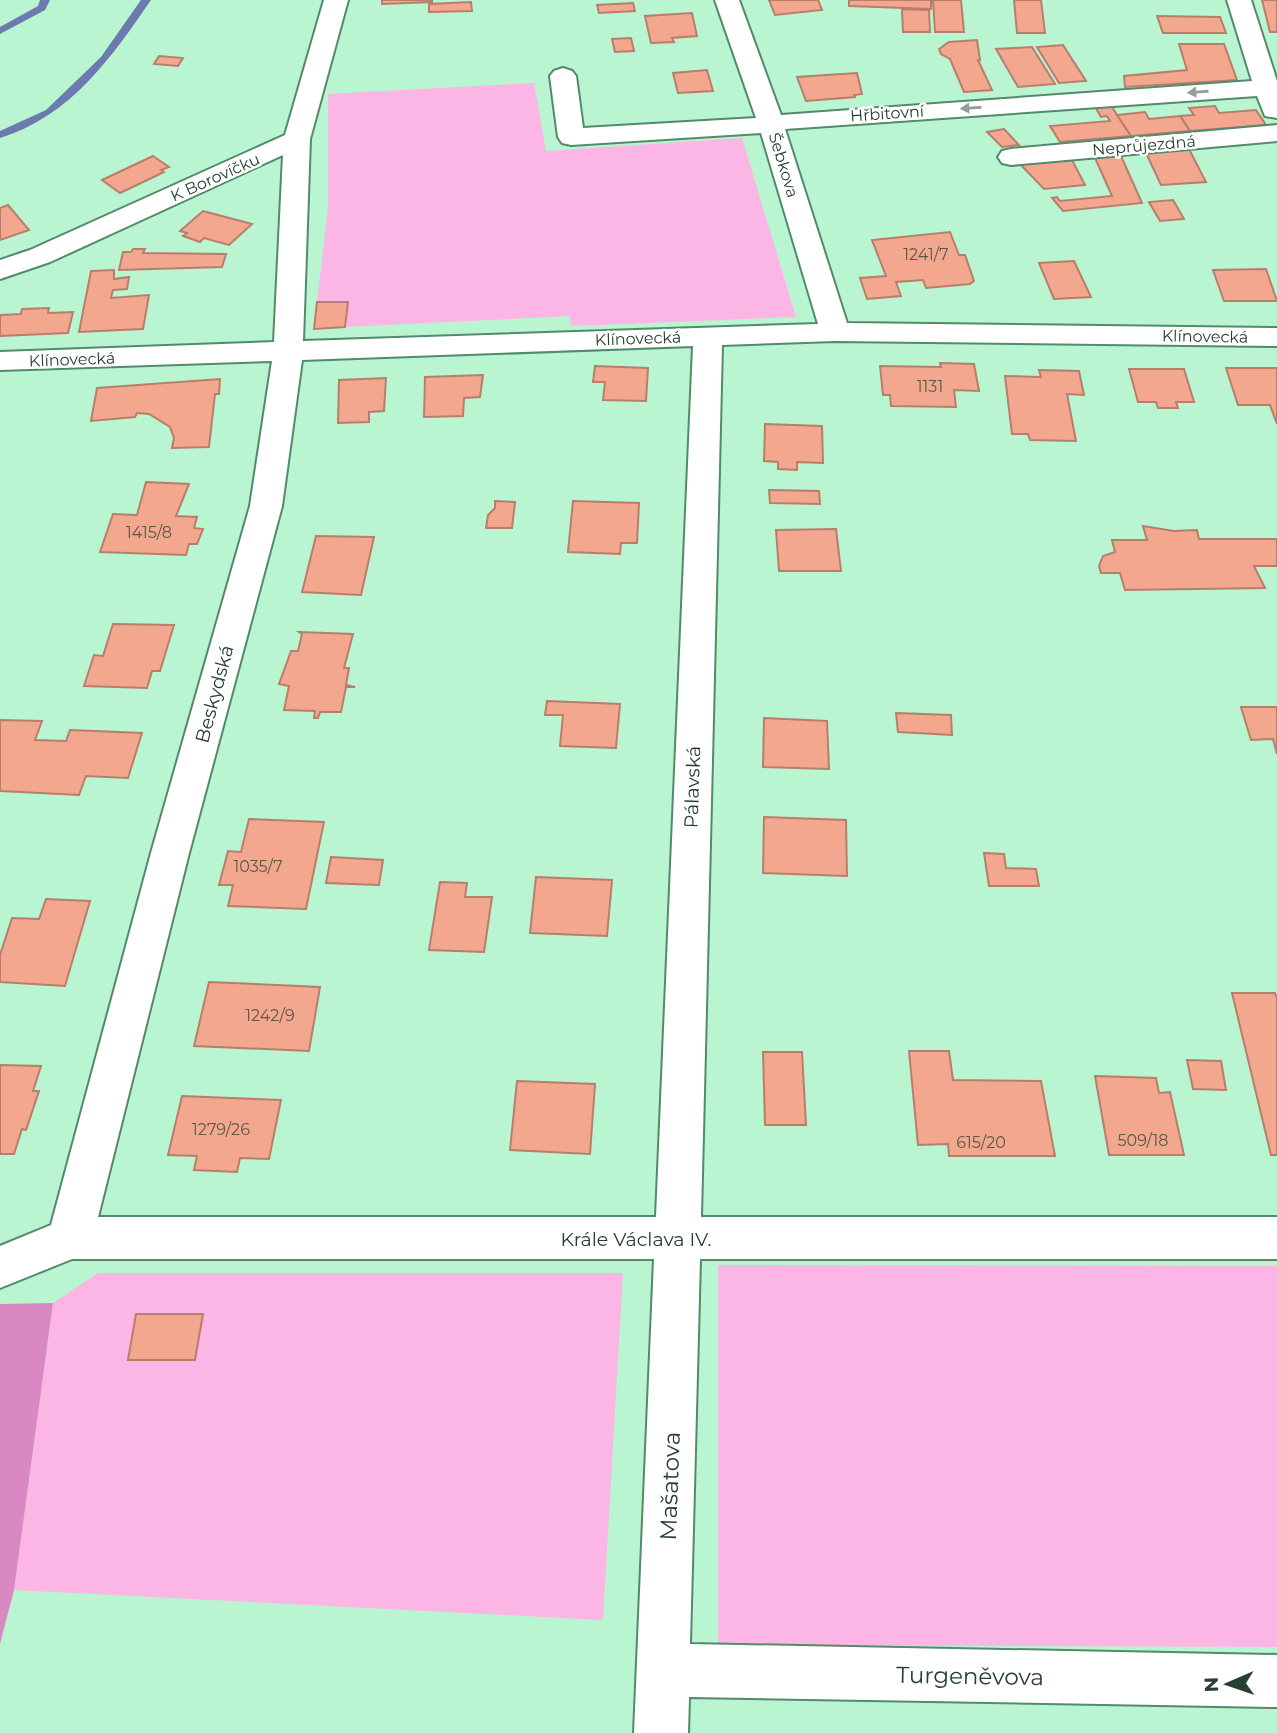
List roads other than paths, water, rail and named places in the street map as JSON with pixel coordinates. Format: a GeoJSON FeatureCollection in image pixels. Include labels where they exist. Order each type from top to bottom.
{"type":"FeatureCollection","features":[{"type":"Feature","properties":{"kind":"street"},"geometry":{"type":"LineString","coordinates":[[297,139],[336,0]]}},
{"type":"Feature","properties":{"kind":"street","name":"Šebkova"},"geometry":{"type":"LineString","coordinates":[[727,0],[772,125],[835,332]]}},
{"type":"Feature","properties":{"kind":"street"},"geometry":{"type":"LineString","coordinates":[[1239,0],[1277,119]]}},
{"type":"Feature","properties":{"kind":"street","name":"Hřbitovní"},"geometry":{"type":"LineString","coordinates":[[563,76],[571,137],[772,125],[792,120],[1266,88]]}},
{"type":"Feature","properties":{"kind":"street","name":"Neprůjezdná"},"geometry":{"type":"LineString","coordinates":[[1011,157],[1277,133]]}},
{"type":"Feature","properties":{"kind":"street","name":"K Borovíčku"},"geometry":{"type":"LineString","coordinates":[[0,270],[40,256],[297,139]]}},
{"type":"Feature","properties":{"kind":"street","name":"Beskydská"},"geometry":{"type":"LineString","coordinates":[[69,1238],[170,853],[266,506],[288,353],[297,139]]}},
{"type":"Feature","properties":{"kind":"street","name":"Klínovecká"},"geometry":{"type":"LineString","coordinates":[[0,361],[835,332],[1277,337]]}},
{"type":"Feature","properties":{"kind":"street","name":"Pálavská"},"geometry":{"type":"LineString","coordinates":[[677,1239],[708,335]]}},
{"type":"Feature","properties":{"kind":"street","name":"Krále Václava IV."},"geometry":{"type":"LineString","coordinates":[[0,1267],[69,1238],[1277,1238]]}},
{"type":"Feature","properties":{"kind":"street","name":"Mašatova"},"geometry":{"type":"LineString","coordinates":[[661,1733],[677,1239]]}},
{"type":"Feature","properties":{"kind":"street","name":"Turgeněvova"},"geometry":{"type":"LineString","coordinates":[[663,1670],[1277,1681]]}},
{"type":"Feature","properties":{"kind":"waterway"},"geometry":{"type":"LineString","coordinates":[[0,31],[42,8],[45,0]]}},
{"type":"Feature","properties":{"kind":"waterway"},"geometry":{"type":"LineString","coordinates":[[0,135],[50,112],[105,59],[146,0]]}}]}
